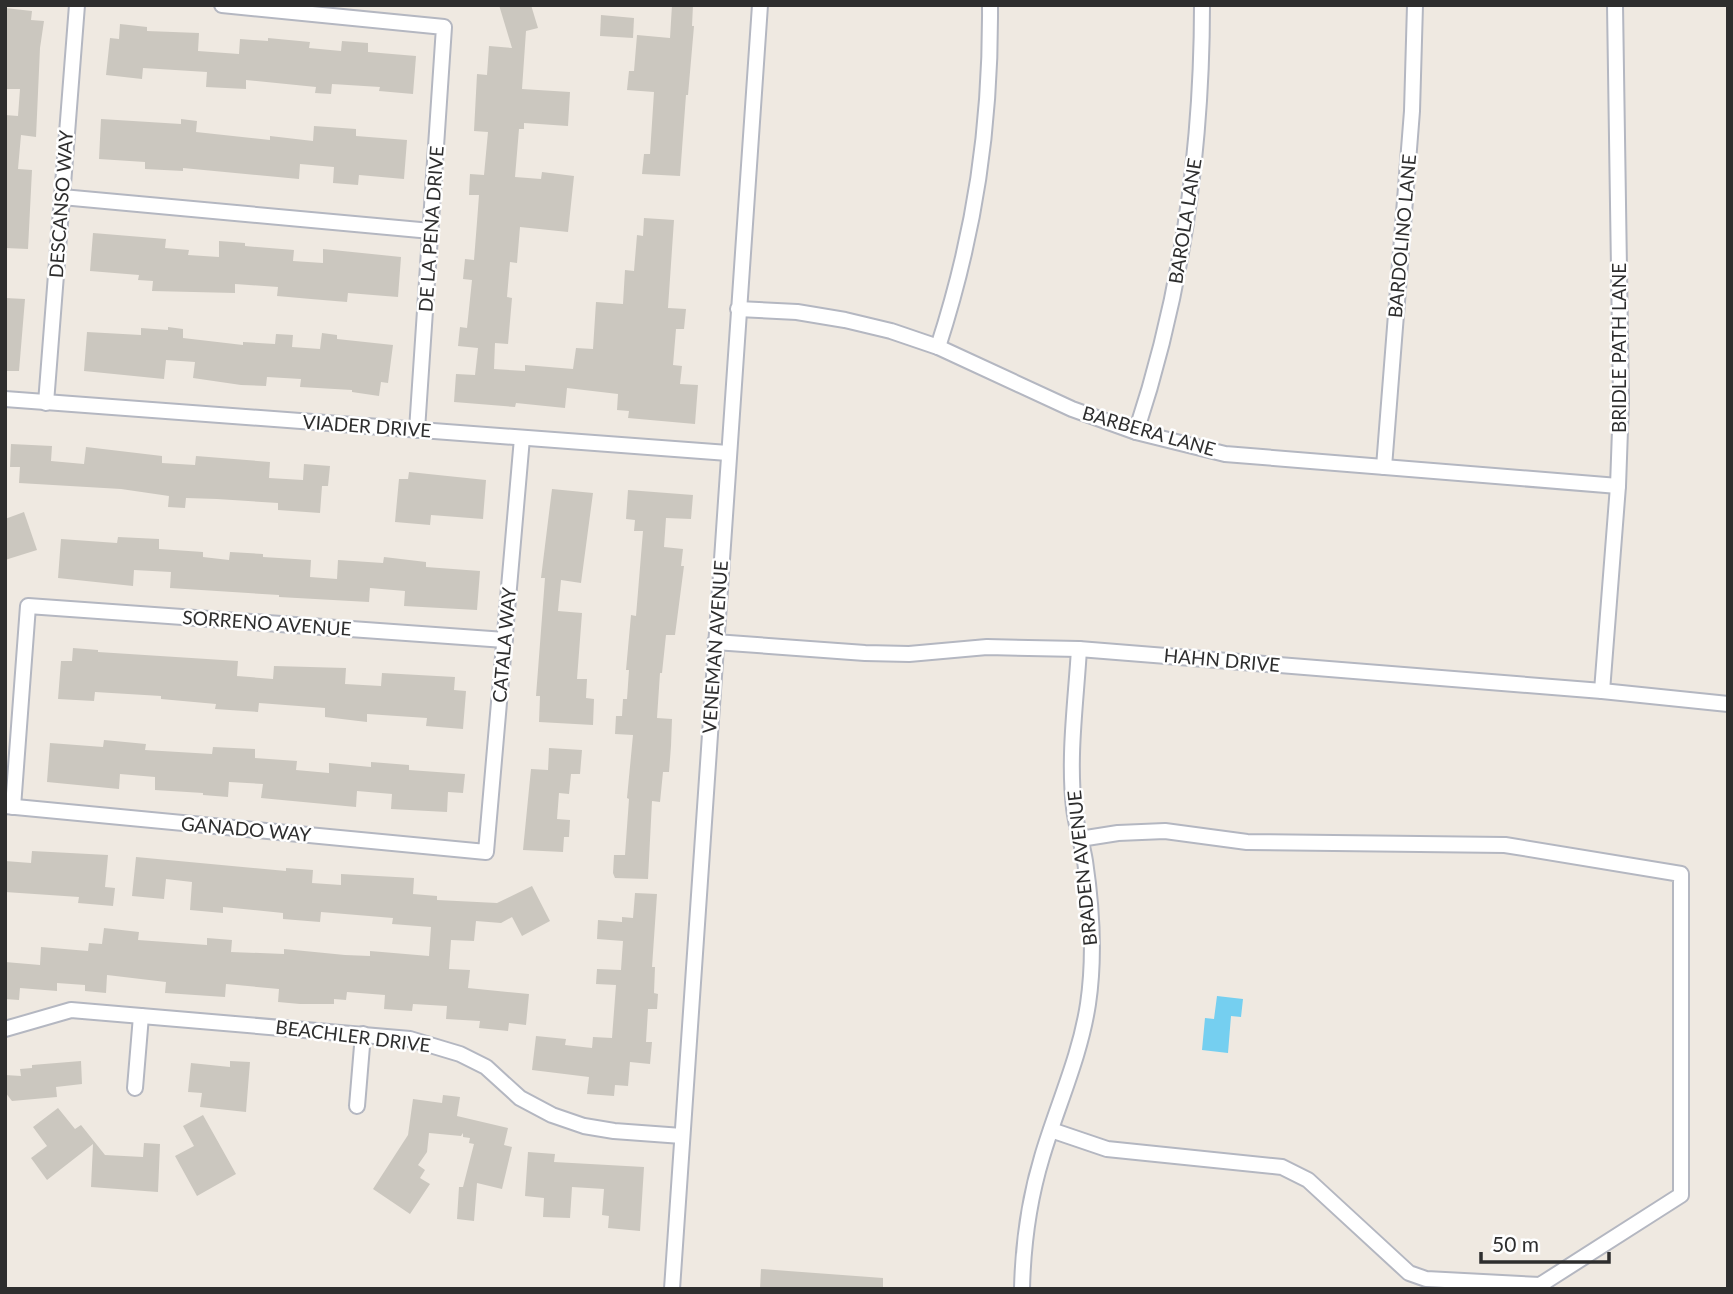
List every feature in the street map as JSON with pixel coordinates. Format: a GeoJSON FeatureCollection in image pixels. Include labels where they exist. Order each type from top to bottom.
{"type":"FeatureCollection","features":[{"type":"Feature","properties":{"kind":"street","name":"DESCANSO WAY"},"geometry":{"type":"LineString","coordinates":[[46,402],[77,5]]}},
{"type":"Feature","properties":{"kind":"street"},"geometry":{"type":"LineString","coordinates":[[222,5],[273,8]]}},
{"type":"Feature","properties":{"kind":"street","name":"VENEMAN AVENUE"},"geometry":{"type":"LineString","coordinates":[[672,1289],[760,5]]}},
{"type":"Feature","properties":{"kind":"street"},"geometry":{"type":"LineString","coordinates":[[938,347],[964,258],[977,197],[987,120],[990,5]]}},
{"type":"Feature","properties":{"kind":"street","name":"BAROLA LANE"},"geometry":{"type":"LineString","coordinates":[[1136,432],[1164,337],[1189,210],[1197,137],[1202,5]]}},
{"type":"Feature","properties":{"kind":"street","name":"BARDOLINO LANE"},"geometry":{"type":"LineString","coordinates":[[1384,467],[1412,111],[1415,5]]}},
{"type":"Feature","properties":{"kind":"street","name":"BRIDLE PATH LANE"},"geometry":{"type":"LineString","coordinates":[[1602,691],[1618,486],[1621,402],[1615,5]]}},
{"type":"Feature","properties":{"kind":"street","name":"DE LA PENA DRIVE"},"geometry":{"type":"LineString","coordinates":[[273,8],[444,27],[417,430]]}},
{"type":"Feature","properties":{"kind":"street"},"geometry":{"type":"LineString","coordinates":[[62,197],[431,231]]}},
{"type":"Feature","properties":{"kind":"street","name":"BARBERA LANE"},"geometry":{"type":"LineString","coordinates":[[738,309],[797,312],[891,331],[938,347],[1072,409],[1136,432],[1225,454],[1618,486]]}},
{"type":"Feature","properties":{"kind":"street","name":"VIADER DRIVE"},"geometry":{"type":"LineString","coordinates":[[5,400],[728,453]]}},
{"type":"Feature","properties":{"kind":"street","name":"CATALA WAY"},"geometry":{"type":"LineString","coordinates":[[486,852],[522,438]]}},
{"type":"Feature","properties":{"kind":"street","name":"SORRENO AVENUE"},"geometry":{"type":"LineString","coordinates":[[9,807],[29,606],[505,640]]}},
{"type":"Feature","properties":{"kind":"street","name":"HAHN DRIVE"},"geometry":{"type":"LineString","coordinates":[[715,642],[887,654],[987,648],[1079,649],[1602,691],[1728,704]]}},
{"type":"Feature","properties":{"kind":"street","name":"BRADEN AVENUE"},"geometry":{"type":"LineString","coordinates":[[1022,1289],[1027,1221],[1041,1158],[1073,1064],[1088,1004],[1093,937],[1074,809],[1072,771],[1079,649]]}},
{"type":"Feature","properties":{"kind":"street","name":"GANADO WAY"},"geometry":{"type":"LineString","coordinates":[[9,807],[486,852]]}},
{"type":"Feature","properties":{"kind":"street"},"geometry":{"type":"LineString","coordinates":[[1051,1130],[1107,1149],[1282,1167],[1308,1180],[1409,1273],[1426,1279],[1540,1285],[1681,1195],[1681,874],[1505,845],[1247,842],[1165,831],[1118,833],[1080,839]]}},
{"type":"Feature","properties":{"kind":"street","name":"BEACHLER DRIVE"},"geometry":{"type":"LineString","coordinates":[[5,1029],[71,1010],[410,1039],[460,1054],[486,1067],[520,1098],[552,1115],[584,1126],[614,1131],[682,1136]]}},
{"type":"Feature","properties":{"kind":"street"},"geometry":{"type":"LineString","coordinates":[[135,1088],[141,1016]]}},
{"type":"Feature","properties":{"kind":"street"},"geometry":{"type":"LineString","coordinates":[[357,1106],[363,1034]]}},
{"type":"Feature","properties":{"kind":"water"},"geometry":{"type":"Polygon","coordinates":[[[1217,996],[1243,999],[1241,1017],[1231,1016],[1228,1053],[1202,1050],[1205,1018],[1214,1019],[1217,996]]]}},
{"type":"Feature","properties":{"kind":"building"},"geometry":{"type":"Polygon","coordinates":[[[499,5],[531,5],[538,28],[526,31],[522,89],[570,92],[568,126],[524,123],[524,129],[519,129],[515,177],[541,179],[542,172],[574,176],[568,232],[520,227],[517,263],[510,262],[507,297],[512,298],[508,344],[495,343],[494,369],[525,371],[525,365],[573,369],[576,348],[593,349],[596,302],[623,304],[625,270],[634,271],[637,235],[643,236],[644,218],[674,220],[668,308],[686,309],[684,329],[676,329],[673,365],[682,366],[680,384],[698,385],[695,424],[628,418],[629,411],[617,410],[618,394],[567,388],[565,408],[516,403],[515,407],[454,402],[456,374],[475,375],[478,348],[458,346],[460,327],[467,328],[472,280],[463,279],[465,259],[474,260],[479,195],[469,195],[470,174],[484,175],[488,132],[474,131],[477,74],[487,75],[489,46],[512,48],[499,5]]]}},
{"type":"Feature","properties":{"kind":"building"},"geometry":{"type":"Polygon","coordinates":[[[672,5],[693,5],[694,26],[680,176],[642,174],[644,154],[650,154],[654,92],[627,90],[629,71],[634,71],[637,35],[670,38],[672,5]]]}},
{"type":"Feature","properties":{"kind":"building"},"geometry":{"type":"Polygon","coordinates":[[[5,8],[32,11],[31,20],[44,21],[40,48],[36,137],[21,135],[18,169],[32,170],[28,249],[5,248],[5,115],[18,116],[20,89],[5,89],[5,8]]]}},
{"type":"Feature","properties":{"kind":"building"},"geometry":{"type":"Polygon","coordinates":[[[601,15],[634,18],[633,38],[600,36],[601,15]]]}},
{"type":"Feature","properties":{"kind":"building"},"geometry":{"type":"Polygon","coordinates":[[[120,24],[147,27],[147,31],[199,33],[198,51],[239,54],[240,39],[268,41],[268,38],[310,42],[309,48],[341,51],[342,41],[368,43],[368,52],[416,56],[413,94],[379,91],[380,87],[332,84],[331,94],[315,93],[316,87],[246,80],[246,89],[206,87],[207,72],[143,68],[142,79],[106,75],[110,38],[119,39],[120,24]]]}},
{"type":"Feature","properties":{"kind":"building"},"geometry":{"type":"Polygon","coordinates":[[[101,119],[181,124],[181,119],[197,121],[196,132],[270,140],[270,136],[313,141],[314,126],[356,129],[356,136],[407,140],[404,179],[359,175],[358,185],[333,183],[334,167],[300,164],[299,179],[183,168],[183,171],[145,169],[145,162],[99,159],[101,119]]]}},
{"type":"Feature","properties":{"kind":"building"},"geometry":{"type":"Polygon","coordinates":[[[93,233],[166,239],[165,248],[189,250],[188,255],[219,257],[219,241],[294,250],[293,261],[323,263],[323,249],[401,257],[398,297],[348,293],[347,302],[277,296],[278,287],[235,284],[235,293],[152,291],[153,281],[138,280],[139,275],[90,271],[93,233]]]}},
{"type":"Feature","properties":{"kind":"building"},"geometry":{"type":"Polygon","coordinates":[[[5,298],[25,299],[19,371],[5,371],[5,298]]]}},
{"type":"Feature","properties":{"kind":"building"},"geometry":{"type":"Polygon","coordinates":[[[168,327],[183,329],[183,338],[243,345],[243,342],[275,344],[276,334],[293,335],[292,347],[320,349],[322,333],[337,335],[337,339],[393,345],[388,383],[381,382],[379,396],[352,390],[300,387],[301,379],[267,377],[266,386],[241,385],[193,378],[195,362],[166,360],[164,379],[84,371],[87,332],[141,335],[141,328],[168,330],[168,327]]]}},
{"type":"Feature","properties":{"kind":"building"},"geometry":{"type":"Polygon","coordinates":[[[11,444],[52,446],[51,461],[84,464],[86,447],[162,456],[162,463],[195,465],[196,456],[270,462],[269,478],[303,480],[304,464],[330,466],[328,486],[322,486],[320,513],[278,510],[278,503],[217,499],[186,498],[185,508],[168,507],[169,496],[121,489],[19,483],[20,467],[10,467],[11,444]]]}},
{"type":"Feature","properties":{"kind":"building"},"geometry":{"type":"Polygon","coordinates":[[[409,472],[486,480],[483,519],[431,515],[430,525],[395,522],[399,479],[408,479],[409,472]]]}},
{"type":"Feature","properties":{"kind":"building"},"geometry":{"type":"Polygon","coordinates":[[[552,489],[593,493],[581,583],[561,580],[558,611],[582,613],[577,679],[587,679],[586,698],[594,699],[593,725],[539,722],[540,696],[536,696],[545,578],[541,578],[552,489]]]}},
{"type":"Feature","properties":{"kind":"building"},"geometry":{"type":"Polygon","coordinates":[[[628,490],[693,495],[691,519],[666,518],[664,547],[683,549],[681,566],[684,566],[675,635],[666,635],[660,673],[657,718],[672,719],[671,746],[669,772],[663,772],[660,802],[652,801],[648,879],[615,878],[613,873],[614,855],[625,855],[633,735],[615,734],[616,716],[622,716],[623,699],[627,699],[629,670],[626,670],[631,615],[636,616],[643,531],[634,531],[635,520],[626,519],[628,490]]]}},
{"type":"Feature","properties":{"kind":"building"},"geometry":{"type":"Polygon","coordinates":[[[24,512],[37,550],[5,560],[5,519],[24,512]]]}},
{"type":"Feature","properties":{"kind":"building"},"geometry":{"type":"Polygon","coordinates":[[[118,537],[159,539],[159,549],[203,552],[203,557],[229,560],[230,552],[311,560],[310,577],[337,579],[338,560],[383,563],[384,557],[426,562],[426,567],[480,571],[477,610],[404,606],[405,591],[370,588],[369,602],[170,588],[171,572],[134,570],[133,586],[58,578],[61,539],[117,543],[118,537]]]}},
{"type":"Feature","properties":{"kind":"building"},"geometry":{"type":"Polygon","coordinates":[[[73,648],[238,661],[237,676],[273,679],[274,666],[346,668],[345,684],[381,686],[382,673],[455,677],[454,690],[466,691],[463,729],[426,726],[427,718],[367,714],[367,722],[325,717],[325,708],[259,703],[258,712],[215,709],[216,704],[161,699],[161,696],[95,692],[94,701],[58,699],[61,661],[72,661],[73,648]]]}},
{"type":"Feature","properties":{"kind":"building"},"geometry":{"type":"Polygon","coordinates":[[[104,740],[146,744],[145,750],[212,754],[213,747],[255,749],[255,758],[297,761],[296,770],[329,773],[329,763],[371,767],[371,762],[409,765],[409,770],[465,774],[463,793],[448,792],[447,812],[391,809],[392,794],[357,791],[356,807],[261,798],[263,784],[229,782],[228,797],[155,790],[155,777],[120,774],[119,789],[47,782],[50,743],[103,747],[104,740]]]}},
{"type":"Feature","properties":{"kind":"building"},"geometry":{"type":"Polygon","coordinates":[[[549,748],[582,750],[580,774],[571,774],[569,794],[559,793],[557,819],[570,820],[569,837],[564,837],[563,852],[523,850],[531,769],[548,770],[549,748]]]}},
{"type":"Feature","properties":{"kind":"building"},"geometry":{"type":"Polygon","coordinates":[[[32,851],[108,855],[105,887],[115,888],[113,906],[78,903],[79,897],[5,892],[5,861],[31,863],[32,851]]]}},
{"type":"Feature","properties":{"kind":"building"},"geometry":{"type":"Polygon","coordinates":[[[136,857],[286,871],[286,868],[313,870],[312,883],[341,885],[341,874],[414,878],[413,894],[437,896],[437,900],[497,903],[532,886],[550,921],[522,936],[512,917],[501,923],[476,921],[474,941],[451,940],[449,969],[470,970],[468,988],[529,994],[526,1025],[509,1023],[508,1031],[479,1028],[480,1021],[446,1019],[447,1006],[413,1004],[412,1011],[384,1009],[385,995],[347,992],[346,1000],[334,999],[334,1004],[300,1004],[278,1002],[279,989],[226,984],[225,997],[165,993],[166,982],[107,975],[106,993],[85,991],[85,985],[57,983],[57,991],[20,988],[19,1000],[5,999],[5,962],[40,965],[41,947],[88,951],[89,943],[102,944],[104,928],[139,932],[138,940],[207,945],[207,938],[232,940],[231,952],[284,954],[284,949],[345,955],[370,956],[370,951],[429,956],[431,927],[392,924],[393,918],[321,912],[320,922],[283,919],[283,913],[223,907],[223,913],[190,910],[192,882],[166,879],[164,899],[132,896],[136,857]]]}},
{"type":"Feature","properties":{"kind":"building"},"geometry":{"type":"Polygon","coordinates":[[[635,893],[657,894],[652,967],[655,967],[654,993],[658,994],[657,1009],[648,1009],[646,1042],[652,1042],[650,1064],[630,1062],[628,1086],[615,1085],[614,1096],[587,1094],[589,1077],[532,1070],[536,1036],[566,1039],[565,1045],[592,1048],[593,1037],[612,1038],[616,985],[596,984],[597,969],[621,970],[623,941],[597,939],[598,920],[622,922],[622,917],[633,918],[635,893]]]}},
{"type":"Feature","properties":{"kind":"building"},"geometry":{"type":"Polygon","coordinates":[[[81,1061],[82,1084],[56,1087],[57,1097],[12,1101],[5,1092],[5,1075],[21,1076],[20,1069],[32,1068],[32,1065],[81,1061]]]}},
{"type":"Feature","properties":{"kind":"building"},"geometry":{"type":"Polygon","coordinates":[[[230,1061],[250,1062],[246,1112],[200,1107],[202,1093],[188,1092],[191,1063],[230,1067],[230,1061]]]}},
{"type":"Feature","properties":{"kind":"building"},"geometry":{"type":"Polygon","coordinates":[[[443,1095],[460,1097],[457,1116],[508,1128],[504,1145],[512,1147],[502,1189],[477,1183],[474,1221],[457,1219],[459,1187],[463,1187],[474,1144],[469,1143],[470,1138],[463,1137],[463,1133],[461,1136],[429,1133],[427,1152],[418,1165],[425,1170],[420,1178],[430,1184],[410,1214],[373,1189],[408,1135],[413,1099],[442,1103],[443,1095]]]}},
{"type":"Feature","properties":{"kind":"building"},"geometry":{"type":"Polygon","coordinates":[[[58,1108],[75,1129],[81,1125],[105,1155],[143,1157],[144,1143],[160,1144],[158,1192],[91,1187],[93,1144],[47,1180],[31,1158],[47,1146],[33,1127],[58,1108]]]}},
{"type":"Feature","properties":{"kind":"building"},"geometry":{"type":"Polygon","coordinates":[[[203,1115],[236,1174],[197,1196],[175,1156],[194,1146],[183,1126],[203,1115]]]}},
{"type":"Feature","properties":{"kind":"building"},"geometry":{"type":"Polygon","coordinates":[[[528,1152],[555,1154],[554,1162],[644,1167],[640,1231],[608,1228],[609,1216],[602,1215],[604,1189],[572,1187],[570,1218],[543,1217],[544,1198],[525,1196],[528,1152]]]}},
{"type":"Feature","properties":{"kind":"building"},"geometry":{"type":"Polygon","coordinates":[[[761,1269],[883,1278],[883,1289],[760,1289],[761,1269]]]}}]}
